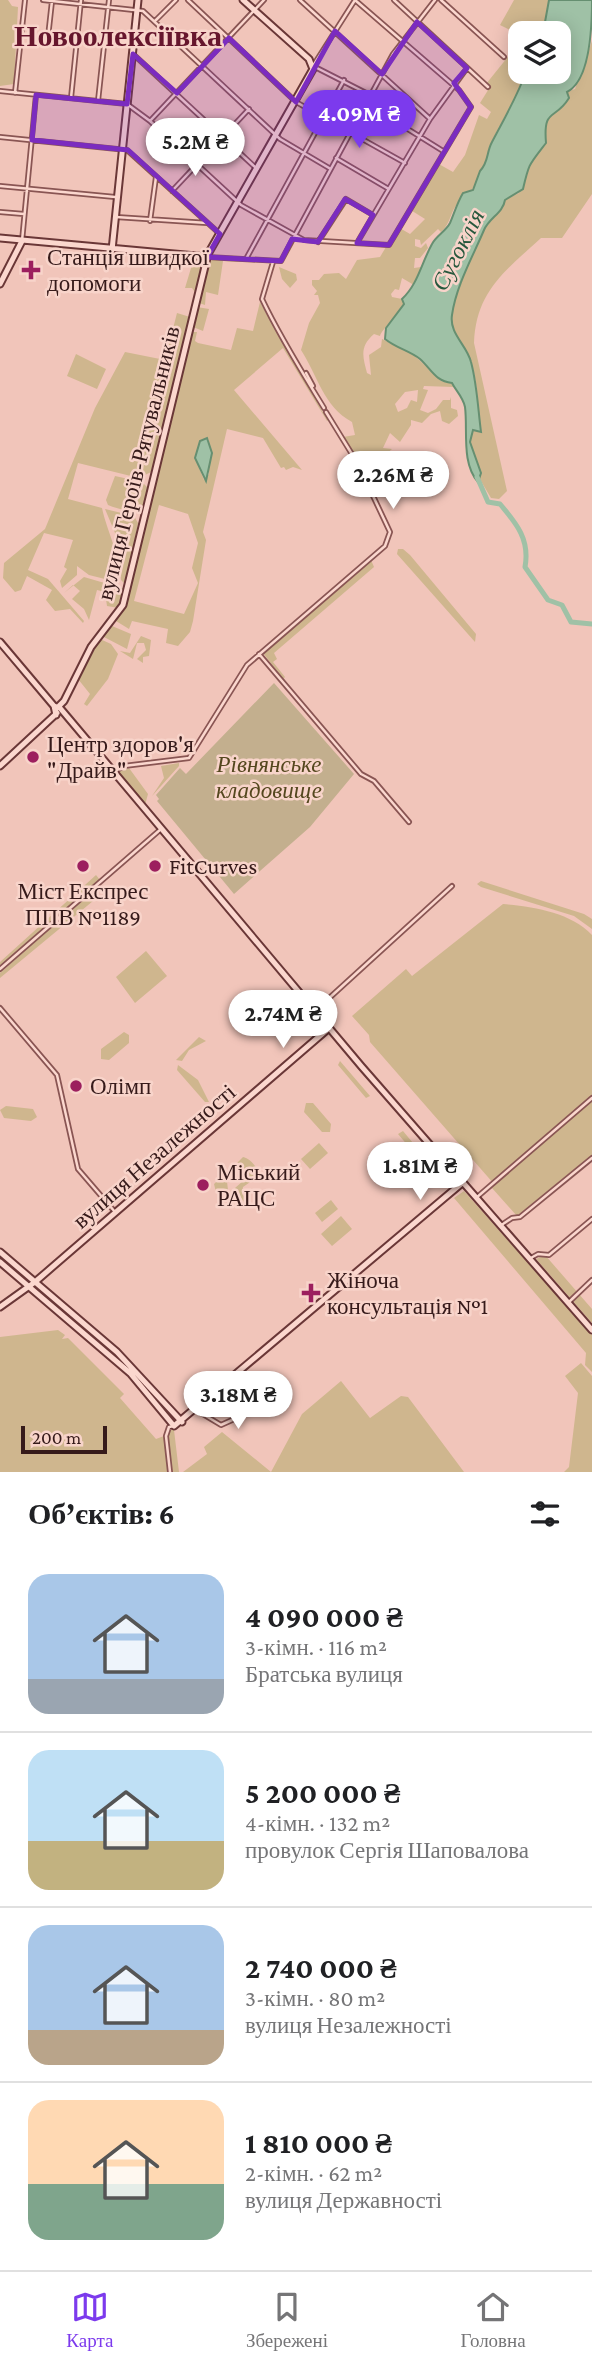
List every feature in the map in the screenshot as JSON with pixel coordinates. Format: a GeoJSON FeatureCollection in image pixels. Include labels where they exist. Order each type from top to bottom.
{"type":"FeatureCollection","features":[{"type":"Feature","properties":{"kind":"street"},"geometry":{"type":"LineString","coordinates":[[15,93],[25,0]]}},
{"type":"Feature","properties":{"kind":"street"},"geometry":{"type":"LineString","coordinates":[[43,0],[81,2],[142,11],[276,135],[329,168]]}},
{"type":"Feature","properties":{"kind":"street"},"geometry":{"type":"LineString","coordinates":[[97,101],[109,0]]}},
{"type":"Feature","properties":{"kind":"street"},"geometry":{"type":"LineString","coordinates":[[112,250],[138,0]]}},
{"type":"Feature","properties":{"kind":"street"},"geometry":{"type":"LineString","coordinates":[[155,21],[176,0]]}},
{"type":"Feature","properties":{"kind":"street"},"geometry":{"type":"LineString","coordinates":[[188,0],[296,102],[405,163]]}},
{"type":"Feature","properties":{"kind":"street"},"geometry":{"type":"LineString","coordinates":[[243,0],[313,66],[369,95]]}},
{"type":"Feature","properties":{"kind":"street"},"geometry":{"type":"LineString","coordinates":[[150,121],[264,0]]}},
{"type":"Feature","properties":{"kind":"street"},"geometry":{"type":"LineString","coordinates":[[300,0],[430,119]]}},
{"type":"Feature","properties":{"kind":"street"},"geometry":{"type":"LineString","coordinates":[[0,92],[127,104],[150,121],[238,202],[294,235],[318,242],[389,245],[471,107],[452,86],[355,0],[313,66]]}},
{"type":"Feature","properties":{"kind":"street"},"geometry":{"type":"LineString","coordinates":[[394,0],[488,87]]}},
{"type":"Feature","properties":{"kind":"street"},"geometry":{"type":"LineString","coordinates":[[0,238],[112,250],[281,261],[369,95],[401,41],[435,0]]}},
{"type":"Feature","properties":{"kind":"street"},"geometry":{"type":"LineString","coordinates":[[441,0],[504,57]]}},
{"type":"Feature","properties":{"kind":"street"},"geometry":{"type":"LineString","coordinates":[[48,37],[52,1]]}},
{"type":"Feature","properties":{"kind":"street"},"geometry":{"type":"LineString","coordinates":[[71,98],[81,2]]}},
{"type":"Feature","properties":{"kind":"street"},"geometry":{"type":"LineString","coordinates":[[133,54],[257,169]]}},
{"type":"Feature","properties":{"kind":"street","name":"вулиця Героїв-Рятувальників"},"geometry":{"type":"LineString","coordinates":[[0,766],[58,710],[91,647],[123,604],[207,257],[296,102],[313,66]]}},
{"type":"Feature","properties":{"kind":"street"},"geometry":{"type":"LineString","coordinates":[[357,243],[430,119],[467,68]]}},
{"type":"Feature","properties":{"kind":"street"},"geometry":{"type":"LineString","coordinates":[[246,259],[344,80]]}},
{"type":"Feature","properties":{"kind":"street"},"geometry":{"type":"LineString","coordinates":[[0,284],[22,241],[36,95]]}},
{"type":"Feature","properties":{"kind":"street"},"geometry":{"type":"LineString","coordinates":[[366,103],[445,152]]}},
{"type":"Feature","properties":{"kind":"street"},"geometry":{"type":"LineString","coordinates":[[172,191],[249,109]]}},
{"type":"Feature","properties":{"kind":"street"},"geometry":{"type":"LineString","coordinates":[[0,137],[127,149],[220,233]]}},
{"type":"Feature","properties":{"kind":"street"},"geometry":{"type":"LineString","coordinates":[[336,158],[388,189]]}},
{"type":"Feature","properties":{"kind":"street"},"geometry":{"type":"LineString","coordinates":[[150,221],[156,177]]}},
{"type":"Feature","properties":{"kind":"street"},"geometry":{"type":"LineString","coordinates":[[0,186],[118,197]]}},
{"type":"Feature","properties":{"kind":"street"},"geometry":{"type":"LineString","coordinates":[[318,242],[346,199],[373,215]]}},
{"type":"Feature","properties":{"kind":"street"},"geometry":{"type":"LineString","coordinates":[[0,212],[24,214]]}},
{"type":"Feature","properties":{"kind":"street"},"geometry":{"type":"LineString","coordinates":[[116,217],[207,223]]}},
{"type":"Feature","properties":{"kind":"street"},"geometry":{"type":"LineString","coordinates":[[113,772],[124,766],[189,758],[209,730],[236,681],[259,654],[385,546],[390,532],[358,464],[301,366],[284,343],[262,299],[273,262]]}},
{"type":"Feature","properties":{"kind":"street"},"geometry":{"type":"LineString","coordinates":[[0,642],[462,1183],[592,1330]]}},
{"type":"Feature","properties":{"kind":"street"},"geometry":{"type":"LineString","coordinates":[[259,654],[361,774],[374,781],[409,822]]}},
{"type":"Feature","properties":{"kind":"street"},"geometry":{"type":"LineString","coordinates":[[0,969],[161,829]]}},
{"type":"Feature","properties":{"kind":"street"},"geometry":{"type":"LineString","coordinates":[[315,1011],[452,886]]}},
{"type":"Feature","properties":{"kind":"street"},"geometry":{"type":"LineString","coordinates":[[0,1008],[57,1075],[78,1169],[115,1212]]}},
{"type":"Feature","properties":{"kind":"street","name":"вулиця Незалежності"},"geometry":{"type":"LineString","coordinates":[[0,1307],[32,1284],[329,1028]]}},
{"type":"Feature","properties":{"kind":"street"},"geometry":{"type":"LineString","coordinates":[[476,1198],[592,1098]]}},
{"type":"Feature","properties":{"kind":"street"},"geometry":{"type":"LineString","coordinates":[[500,1226],[512,1218],[520,1217],[592,1158]]}},
{"type":"Feature","properties":{"kind":"street"},"geometry":{"type":"LineString","coordinates":[[170,1472],[166,1436],[169,1427],[182,1422],[462,1183]]}},
{"type":"Feature","properties":{"kind":"street"},"geometry":{"type":"LineString","coordinates":[[529,1259],[538,1254],[549,1255],[592,1219]]}},
{"type":"Feature","properties":{"kind":"street"},"geometry":{"type":"LineString","coordinates":[[0,1252],[130,1373],[174,1426]]}},
{"type":"Feature","properties":{"kind":"street"},"geometry":{"type":"LineString","coordinates":[[0,1262],[32,1284],[135,1368],[182,1422]]}},
{"type":"Feature","properties":{"kind":"street"},"geometry":{"type":"LineString","coordinates":[[568,1303],[592,1280]]}},
{"type":"Feature","properties":{"kind":"street"},"geometry":{"type":"LineString","coordinates":[[201,1413],[221,1425],[244,1417],[252,1412],[246,1403],[247,1399],[257,1391]]}},
{"type":"Feature","properties":{"kind":"highlighted area"},"geometry":{"type":"Polygon","coordinates":[[[417,22],[467,68],[454,83],[471,107],[389,245],[357,243],[373,215],[345,199],[318,242],[292,239],[281,261],[207,257],[220,234],[128,150],[32,140],[36,95],[127,104],[133,54],[177,93],[229,38],[296,102],[335,31],[382,74],[417,22]]]}},
{"type":"Feature","properties":{"kind":"shaded area"},"geometry":{"type":"Polygon","coordinates":[[[0,0],[8,0],[12,6],[18,7],[14,84],[0,86],[0,0]]]}},
{"type":"Feature","properties":{"kind":"shaded area"},"geometry":{"type":"Polygon","coordinates":[[[514,0],[549,0],[545,21],[508,21],[508,29],[500,25],[514,0]]]}},
{"type":"Feature","properties":{"kind":"shaded area"},"geometry":{"type":"Polygon","coordinates":[[[592,41],[592,194],[562,238],[541,238],[495,283],[480,309],[476,325],[474,343],[507,491],[499,499],[491,498],[478,476],[481,473],[470,442],[473,430],[481,431],[478,396],[469,356],[451,321],[454,303],[486,226],[504,200],[519,193],[529,164],[543,147],[547,120],[550,114],[563,107],[567,92],[575,89],[592,41]]]}},
{"type":"Feature","properties":{"kind":"shaded area"},"geometry":{"type":"Polygon","coordinates":[[[508,57],[508,84],[521,84],[492,141],[478,181],[455,206],[441,232],[438,229],[421,245],[420,240],[415,239],[415,246],[421,248],[426,243],[428,248],[420,258],[415,258],[414,268],[421,267],[420,278],[414,285],[402,278],[399,290],[395,289],[391,294],[392,297],[402,299],[404,304],[380,336],[374,334],[369,339],[363,352],[367,373],[371,375],[369,355],[381,347],[382,339],[413,354],[441,381],[452,383],[454,387],[424,386],[423,389],[428,390],[420,410],[428,413],[436,409],[443,400],[450,400],[451,397],[451,408],[457,410],[458,416],[449,424],[442,421],[440,411],[431,414],[422,423],[411,420],[411,425],[400,442],[390,433],[383,448],[392,449],[364,473],[343,437],[355,435],[352,422],[334,408],[301,350],[309,323],[320,303],[318,295],[314,295],[317,291],[312,280],[319,280],[324,274],[339,273],[346,279],[357,260],[380,257],[398,227],[410,234],[425,219],[409,209],[437,163],[453,172],[465,155],[479,115],[487,119],[491,112],[480,103],[490,87],[486,84],[508,57]],[[418,390],[405,392],[395,404],[398,412],[407,408],[411,400],[417,402],[418,390]]]}},
{"type":"Feature","properties":{"kind":"shaded area"},"geometry":{"type":"Polygon","coordinates":[[[194,258],[199,258],[203,264],[195,292],[192,288],[185,288],[194,258]]]}},
{"type":"Feature","properties":{"kind":"shaded area"},"geometry":{"type":"Polygon","coordinates":[[[214,259],[243,262],[223,261],[218,295],[206,292],[205,305],[199,303],[208,263],[214,259]]]}},
{"type":"Feature","properties":{"kind":"shaded area"},"geometry":{"type":"Polygon","coordinates":[[[279,267],[296,274],[297,280],[290,288],[282,279],[279,267]]]}},
{"type":"Feature","properties":{"kind":"shaded area"},"geometry":{"type":"Polygon","coordinates":[[[260,302],[285,347],[300,367],[322,411],[330,419],[327,421],[283,348],[234,390],[302,470],[293,467],[286,470],[281,468],[263,438],[227,429],[203,532],[206,540],[190,632],[178,646],[166,643],[168,629],[132,621],[129,629],[116,621],[126,604],[191,332],[197,332],[195,341],[198,343],[231,350],[237,328],[253,331],[260,302]],[[206,438],[200,441],[195,458],[204,480],[209,474],[209,440],[206,438]],[[159,505],[134,601],[184,614],[198,583],[192,568],[198,543],[188,514],[159,505]]]}},
{"type":"Feature","properties":{"kind":"shaded area"},"geometry":{"type":"Polygon","coordinates":[[[197,307],[209,309],[203,331],[193,327],[197,307]]]}},
{"type":"Feature","properties":{"kind":"shaded area"},"geometry":{"type":"Polygon","coordinates":[[[177,313],[190,317],[151,472],[139,478],[78,463],[68,499],[102,508],[116,553],[117,582],[89,575],[77,566],[77,575],[62,588],[60,581],[67,569],[64,567],[73,540],[44,533],[28,570],[48,579],[83,623],[70,609],[55,611],[46,600],[52,590],[27,576],[21,590],[15,592],[3,578],[4,563],[45,529],[95,408],[125,352],[165,360],[177,313]]]}},
{"type":"Feature","properties":{"kind":"shaded area"},"geometry":{"type":"Polygon","coordinates":[[[76,354],[106,369],[97,389],[67,376],[76,354]]]}},
{"type":"Feature","properties":{"kind":"shaded area"},"geometry":{"type":"Polygon","coordinates":[[[115,476],[142,482],[147,487],[142,508],[123,510],[108,505],[106,500],[115,476]]]}},
{"type":"Feature","properties":{"kind":"shaded area"},"geometry":{"type":"Polygon","coordinates":[[[105,509],[134,516],[138,523],[126,585],[121,580],[118,540],[105,509]]]}},
{"type":"Feature","properties":{"kind":"shaded area"},"geometry":{"type":"Polygon","coordinates":[[[398,549],[403,549],[410,555],[476,634],[475,642],[397,554],[398,549]]]}},
{"type":"Feature","properties":{"kind":"shaded area"},"geometry":{"type":"Polygon","coordinates":[[[371,560],[374,567],[274,653],[277,659],[273,662],[285,677],[283,679],[263,653],[371,560]]]}},
{"type":"Feature","properties":{"kind":"shaded area"},"geometry":{"type":"Polygon","coordinates":[[[84,577],[125,589],[119,608],[107,606],[105,592],[97,590],[89,620],[84,609],[72,599],[80,591],[73,585],[84,577]]]}},
{"type":"Feature","properties":{"kind":"shaded area"},"geometry":{"type":"Polygon","coordinates":[[[112,626],[131,634],[127,649],[102,636],[112,626]]]}},
{"type":"Feature","properties":{"kind":"shaded area"},"geometry":{"type":"Polygon","coordinates":[[[141,636],[151,640],[149,656],[143,657],[143,663],[137,659],[146,650],[144,643],[137,643],[133,659],[120,651],[130,653],[141,636]]]}},
{"type":"Feature","properties":{"kind":"shaded area"},"geometry":{"type":"Polygon","coordinates":[[[100,639],[111,644],[118,654],[108,679],[87,706],[84,704],[90,694],[78,679],[100,639]]]}},
{"type":"Feature","properties":{"kind":"shaded area"},"geometry":{"type":"Polygon","coordinates":[[[179,763],[152,796],[164,778],[161,766],[179,763]]]}},
{"type":"Feature","properties":{"kind":"shaded area"},"geometry":{"type":"Polygon","coordinates":[[[129,768],[148,794],[145,805],[117,772],[129,768]]]}},
{"type":"Feature","properties":{"kind":"shaded area"},"geometry":{"type":"Polygon","coordinates":[[[96,875],[100,880],[0,967],[0,962],[96,875]]]}},
{"type":"Feature","properties":{"kind":"shaded area"},"geometry":{"type":"Polygon","coordinates":[[[481,881],[584,914],[592,919],[592,929],[574,916],[481,887],[477,884],[481,881]]]}},
{"type":"Feature","properties":{"kind":"shaded area"},"geometry":{"type":"Polygon","coordinates":[[[88,895],[93,901],[0,978],[0,973],[88,895]]]}},
{"type":"Feature","properties":{"kind":"shaded area"},"geometry":{"type":"Polygon","coordinates":[[[503,904],[539,909],[562,916],[592,935],[592,1155],[517,1216],[492,1188],[494,1184],[370,1042],[369,1035],[352,1016],[406,969],[412,976],[503,904]]]}},
{"type":"Feature","properties":{"kind":"shaded area"},"geometry":{"type":"Polygon","coordinates":[[[146,951],[167,976],[135,1003],[116,977],[146,951]]]}},
{"type":"Feature","properties":{"kind":"shaded area"},"geometry":{"type":"Polygon","coordinates":[[[124,1032],[129,1035],[129,1043],[109,1060],[101,1059],[101,1049],[124,1032]]]}},
{"type":"Feature","properties":{"kind":"shaded area"},"geometry":{"type":"Polygon","coordinates":[[[199,1037],[206,1041],[189,1050],[182,1061],[176,1060],[199,1037]]]}},
{"type":"Feature","properties":{"kind":"shaded area"},"geometry":{"type":"Polygon","coordinates":[[[340,1061],[370,1096],[366,1098],[338,1065],[340,1061]]]}},
{"type":"Feature","properties":{"kind":"shaded area"},"geometry":{"type":"Polygon","coordinates":[[[178,1065],[198,1080],[209,1102],[205,1102],[177,1070],[178,1065]]]}},
{"type":"Feature","properties":{"kind":"shaded area"},"geometry":{"type":"Polygon","coordinates":[[[306,1103],[313,1103],[331,1124],[330,1132],[322,1132],[304,1112],[306,1103]]]}},
{"type":"Feature","properties":{"kind":"shaded area"},"geometry":{"type":"Polygon","coordinates":[[[6,1106],[33,1109],[37,1117],[31,1121],[4,1118],[0,1110],[6,1106]]]}},
{"type":"Feature","properties":{"kind":"shaded area"},"geometry":{"type":"Polygon","coordinates":[[[403,1131],[447,1184],[442,1186],[398,1134],[403,1131]]]}},
{"type":"Feature","properties":{"kind":"shaded area"},"geometry":{"type":"Polygon","coordinates":[[[319,1143],[328,1153],[310,1169],[301,1159],[319,1143]]]}},
{"type":"Feature","properties":{"kind":"shaded area"},"geometry":{"type":"Polygon","coordinates":[[[243,1157],[254,1164],[259,1176],[243,1187],[242,1194],[247,1199],[244,1202],[235,1188],[243,1181],[244,1173],[240,1170],[232,1173],[231,1169],[243,1157]]]}},
{"type":"Feature","properties":{"kind":"shaded area"},"geometry":{"type":"Polygon","coordinates":[[[226,1173],[228,1190],[221,1194],[216,1192],[214,1184],[226,1173]]]}},
{"type":"Feature","properties":{"kind":"shaded area"},"geometry":{"type":"Polygon","coordinates":[[[464,1191],[592,1335],[592,1372],[585,1365],[586,1353],[454,1198],[464,1191]]]}},
{"type":"Feature","properties":{"kind":"shaded area"},"geometry":{"type":"Polygon","coordinates":[[[331,1200],[338,1209],[322,1222],[315,1213],[331,1200]]]}},
{"type":"Feature","properties":{"kind":"shaded area"},"geometry":{"type":"Polygon","coordinates":[[[341,1216],[352,1229],[332,1246],[321,1234],[341,1216]]]}},
{"type":"Feature","properties":{"kind":"shaded area"},"geometry":{"type":"Polygon","coordinates":[[[545,1255],[592,1309],[592,1323],[536,1259],[545,1255]]]}},
{"type":"Feature","properties":{"kind":"shaded area"},"geometry":{"type":"Polygon","coordinates":[[[58,1330],[65,1335],[62,1339],[68,1338],[124,1394],[120,1398],[156,1439],[164,1436],[168,1472],[0,1472],[0,1337],[58,1330]]]}},
{"type":"Feature","properties":{"kind":"shaded area"},"geometry":{"type":"Polygon","coordinates":[[[581,1363],[592,1376],[592,1472],[564,1472],[569,1467],[578,1393],[565,1376],[581,1363]]]}},
{"type":"Feature","properties":{"kind":"shaded area"},"geometry":{"type":"Polygon","coordinates":[[[341,1381],[370,1418],[401,1396],[408,1397],[464,1472],[271,1472],[302,1414],[341,1381]]]}},
{"type":"Feature","properties":{"kind":"shaded area"},"geometry":{"type":"Polygon","coordinates":[[[167,1430],[174,1430],[179,1472],[172,1472],[167,1430]]]}},
{"type":"Feature","properties":{"kind":"shaded area"},"geometry":{"type":"Polygon","coordinates":[[[222,1432],[271,1472],[183,1472],[207,1454],[204,1447],[222,1432]]]}},
{"type":"Feature","properties":{"kind":"green space","name":"Рівнянське кладовище"},"geometry":{"type":"Polygon","coordinates":[[[274,683],[354,774],[310,827],[234,894],[157,801],[159,799],[156,795],[180,768],[186,774],[274,683]]]}},
{"type":"Feature","properties":{"kind":"water"},"geometry":{"type":"Polygon","coordinates":[[[549,0],[592,0],[588,51],[581,76],[567,92],[569,98],[564,105],[548,119],[546,143],[530,164],[523,189],[505,200],[502,208],[484,230],[454,304],[453,328],[469,356],[475,379],[481,432],[473,430],[470,442],[481,473],[478,482],[467,456],[465,407],[461,397],[452,383],[438,377],[420,359],[385,339],[386,328],[404,304],[402,299],[416,280],[434,241],[450,223],[463,193],[473,190],[490,146],[521,84],[571,84],[571,21],[545,21],[549,0]]]}},
{"type":"Feature","properties":{"kind":"water"},"geometry":{"type":"Polygon","coordinates":[[[207,438],[212,453],[206,481],[195,458],[200,441],[207,438]]]}},
{"type":"Feature","properties":{"kind":"waterway","name":"Сугоклія"},"geometry":{"type":"LineString","coordinates":[[477,477],[488,502],[500,504],[517,526],[526,549],[525,567],[548,600],[562,605],[571,622],[592,624]]}},
{"type":"Feature","properties":{"kind":"place","name":"Станція швидкої допомоги"},"geometry":{"type":"Point","coordinates":[31,270]}},
{"type":"Feature","properties":{"kind":"place","name":"Центр здоров'я \"Драйв\""},"geometry":{"type":"Point","coordinates":[33,757]}},
{"type":"Feature","properties":{"kind":"place","name":"Міст Експрес ППВ №1189"},"geometry":{"type":"Point","coordinates":[83,866]}},
{"type":"Feature","properties":{"kind":"place","name":"FitCurves"},"geometry":{"type":"Point","coordinates":[155,866]}},
{"type":"Feature","properties":{"kind":"place","name":"Олімп"},"geometry":{"type":"Point","coordinates":[76,1086]}},
{"type":"Feature","properties":{"kind":"place","name":"Міський РАЦС"},"geometry":{"type":"Point","coordinates":[203,1185]}},
{"type":"Feature","properties":{"kind":"place","name":"Жіноча консультація №1"},"geometry":{"type":"Point","coordinates":[311,1293]}},
{"type":"Feature","properties":{"kind":"district","name":"Новоолексіївка"},"geometry":{"type":"Point","coordinates":[118,36]}}]}
